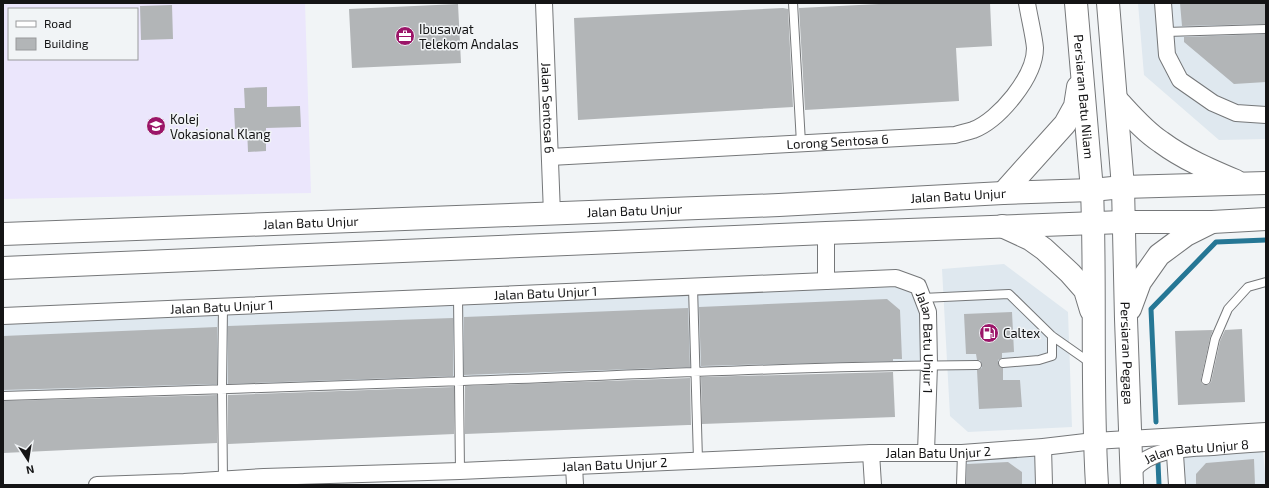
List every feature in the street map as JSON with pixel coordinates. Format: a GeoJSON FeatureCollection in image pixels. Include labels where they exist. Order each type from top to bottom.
{"type":"FeatureCollection","features":[{"type":"Feature","properties":{"kind":"main road","name":"Persiaran Batu Nilam"},"geometry":{"type":"LineString","coordinates":[[1076,3],[1092,190],[1093,223]]}},
{"type":"Feature","properties":{"kind":"main road"},"geometry":{"type":"LineString","coordinates":[[1108,3],[1123,187]]}},
{"type":"Feature","properties":{"kind":"main road"},"geometry":{"type":"LineString","coordinates":[[1003,193],[1065,124],[1075,106],[1081,69]]}},
{"type":"Feature","properties":{"kind":"main road"},"geometry":{"type":"LineString","coordinates":[[1116,99],[1136,121],[1160,142],[1183,156],[1242,184]]}},
{"type":"Feature","properties":{"kind":"main road","name":"Jalan Batu Unjur"},"geometry":{"type":"LineString","coordinates":[[3,234],[779,205],[1003,193],[1092,190],[1123,187],[1266,183]]}},
{"type":"Feature","properties":{"kind":"main road","name":"Persiaran Pegaga"},"geometry":{"type":"LineString","coordinates":[[1123,187],[1132,478]]}},
{"type":"Feature","properties":{"kind":"main road"},"geometry":{"type":"LineString","coordinates":[[3,268],[1002,226],[1123,222],[1212,222],[1266,219]]}},
{"type":"Feature","properties":{"kind":"main road"},"geometry":{"type":"LineString","coordinates":[[1126,319],[1140,282],[1159,255],[1186,235],[1212,222]]}},
{"type":"Feature","properties":{"kind":"main road"},"geometry":{"type":"LineString","coordinates":[[1093,223],[1094,441],[1096,485]]}},
{"type":"Feature","properties":{"kind":"main road"},"geometry":{"type":"LineString","coordinates":[[1002,226],[1030,239],[1044,249],[1070,273],[1085,290],[1094,320]]}},
{"type":"Feature","properties":{"kind":"street","name":"Jalan Sentosa 6"},"geometry":{"type":"LineString","coordinates":[[544,3],[552,214]]}},
{"type":"Feature","properties":{"kind":"street","name":"Lorong Sentosa 6"},"geometry":{"type":"LineString","coordinates":[[550,157],[955,135],[973,130],[987,122],[1007,105],[1031,67],[1035,48],[1027,3]]}},
{"type":"Feature","properties":{"kind":"street"},"geometry":{"type":"LineString","coordinates":[[1163,3],[1167,55],[1180,80],[1213,103],[1236,113],[1266,115]]}},
{"type":"Feature","properties":{"kind":"street"},"geometry":{"type":"LineString","coordinates":[[826,233],[826,281]]}},
{"type":"Feature","properties":{"kind":"street","name":"Jalan Batu Unjur 1"},"geometry":{"type":"LineString","coordinates":[[3,316],[896,278],[918,286],[928,312],[929,365],[926,452]]}},
{"type":"Feature","properties":{"kind":"street","name":"Jalan Batu Unjur 8"},"geometry":{"type":"LineString","coordinates":[[1132,478],[1138,464],[1175,443],[1266,431]]}},
{"type":"Feature","properties":{"kind":"street","name":"Jalan Batu Unjur 2"},"geometry":{"type":"LineString","coordinates":[[97,485],[184,484],[223,480],[264,481],[460,470],[871,453],[962,453],[1131,439]]}},
{"type":"Feature","properties":{"kind":"street","name":"Jalan Batu Unjur 8"},"geometry":{"type":"LineString","coordinates":[[1131,439],[1175,443],[1266,443]]}},
{"type":"Feature","properties":{"kind":"street"},"geometry":{"type":"LineString","coordinates":[[1175,443],[1177,485]]}},
{"type":"Feature","properties":{"kind":"street"},"geometry":{"type":"LineString","coordinates":[[1043,447],[1044,485]]}},
{"type":"Feature","properties":{"kind":"street"},"geometry":{"type":"LineString","coordinates":[[871,453],[873,485]]}},
{"type":"Feature","properties":{"kind":"street"},"geometry":{"type":"LineString","coordinates":[[574,466],[575,485]]}},
{"type":"Feature","properties":{"kind":"lane"},"geometry":{"type":"LineString","coordinates":[[793,3],[801,143]]}},
{"type":"Feature","properties":{"kind":"lane"},"geometry":{"type":"LineString","coordinates":[[1166,32],[1266,29]]}},
{"type":"Feature","properties":{"kind":"lane"},"geometry":{"type":"LineString","coordinates":[[1206,380],[1215,339],[1228,309],[1248,286],[1266,282]]}},
{"type":"Feature","properties":{"kind":"lane"},"geometry":{"type":"LineString","coordinates":[[693,287],[698,460]]}},
{"type":"Feature","properties":{"kind":"lane"},"geometry":{"type":"LineString","coordinates":[[922,298],[1009,294],[1052,336],[1094,366]]}},
{"type":"Feature","properties":{"kind":"lane"},"geometry":{"type":"LineString","coordinates":[[458,297],[460,470]]}},
{"type":"Feature","properties":{"kind":"lane"},"geometry":{"type":"LineString","coordinates":[[223,307],[223,480]]}},
{"type":"Feature","properties":{"kind":"lane"},"geometry":{"type":"LineString","coordinates":[[1002,364],[1039,360],[1052,356],[1052,336]]}},
{"type":"Feature","properties":{"kind":"lane"},"geometry":{"type":"LineString","coordinates":[[3,396],[695,372],[977,365]]}},
{"type":"Feature","properties":{"kind":"lane"},"geometry":{"type":"LineString","coordinates":[[961,485],[962,453]]}},
{"type":"Feature","properties":{"kind":"shaded area","name":"Kolej Vokasional Klang"},"geometry":{"type":"Polygon","coordinates":[[[3,3],[305,3],[311,193],[3,199],[3,3]]]}},
{"type":"Feature","properties":{"kind":"shaded area"},"geometry":{"type":"Polygon","coordinates":[[[1138,3],[1266,3],[1266,139],[1219,140],[1144,75],[1138,3]]]}},
{"type":"Feature","properties":{"kind":"shaded area"},"geometry":{"type":"Polygon","coordinates":[[[1004,264],[1068,312],[1072,427],[968,432],[950,416],[942,269],[1004,264]]]}},
{"type":"Feature","properties":{"kind":"shaded area"},"geometry":{"type":"Polygon","coordinates":[[[896,284],[911,292],[922,316],[922,361],[3,393],[3,323],[896,284]]]}},
{"type":"Feature","properties":{"kind":"shaded area"},"geometry":{"type":"Polygon","coordinates":[[[1263,451],[1266,485],[1184,485],[1182,455],[1263,451]]]}},
{"type":"Feature","properties":{"kind":"shaded area"},"geometry":{"type":"Polygon","coordinates":[[[1036,455],[1037,485],[964,485],[966,458],[1036,455]]]}},
{"type":"Feature","properties":{"kind":"building"},"geometry":{"type":"Polygon","coordinates":[[[899,3],[990,3],[992,46],[956,48],[959,101],[805,110],[799,8],[899,3]]]}},
{"type":"Feature","properties":{"kind":"building"},"geometry":{"type":"Polygon","coordinates":[[[1180,3],[1266,3],[1266,24],[1182,26],[1180,3]]]}},
{"type":"Feature","properties":{"kind":"building","name":"Ibusawat Telekom Andalas"},"geometry":{"type":"Polygon","coordinates":[[[458,4],[461,63],[352,68],[349,9],[458,4]]]}},
{"type":"Feature","properties":{"kind":"building"},"geometry":{"type":"Polygon","coordinates":[[[172,5],[173,39],[141,40],[140,6],[172,5]]]}},
{"type":"Feature","properties":{"kind":"building"},"geometry":{"type":"Polygon","coordinates":[[[783,8],[788,9],[793,107],[578,120],[574,18],[783,8]]]}},
{"type":"Feature","properties":{"kind":"building"},"geometry":{"type":"Polygon","coordinates":[[[1266,34],[1266,82],[1234,84],[1184,42],[1184,37],[1266,34]]]}},
{"type":"Feature","properties":{"kind":"building"},"geometry":{"type":"Polygon","coordinates":[[[267,87],[267,107],[300,106],[301,127],[266,128],[266,151],[248,152],[247,128],[235,129],[234,108],[245,108],[244,88],[267,87]]]}},
{"type":"Feature","properties":{"kind":"building"},"geometry":{"type":"Polygon","coordinates":[[[887,299],[900,310],[902,359],[893,359],[893,361],[701,366],[699,307],[887,299]]]}},
{"type":"Feature","properties":{"kind":"building"},"geometry":{"type":"Polygon","coordinates":[[[688,308],[690,367],[464,375],[464,317],[688,308]]]}},
{"type":"Feature","properties":{"kind":"building","name":"Caltex"},"geometry":{"type":"Polygon","coordinates":[[[1012,312],[1014,352],[1002,353],[1002,358],[998,360],[998,364],[1003,368],[1003,380],[1020,380],[1022,407],[979,409],[977,370],[982,368],[982,365],[980,360],[977,360],[976,354],[966,354],[964,314],[1012,312]]]}},
{"type":"Feature","properties":{"kind":"building"},"geometry":{"type":"Polygon","coordinates":[[[453,318],[453,376],[228,384],[228,326],[453,318]]]}},
{"type":"Feature","properties":{"kind":"building"},"geometry":{"type":"Polygon","coordinates":[[[217,327],[217,384],[3,390],[3,336],[217,327]]]}},
{"type":"Feature","properties":{"kind":"building"},"geometry":{"type":"Polygon","coordinates":[[[1242,329],[1245,402],[1178,405],[1175,331],[1213,330],[1201,379],[1202,384],[1208,385],[1211,382],[1220,341],[1225,330],[1242,329]]]}},
{"type":"Feature","properties":{"kind":"building"},"geometry":{"type":"Polygon","coordinates":[[[893,372],[895,417],[702,424],[701,377],[893,372]]]}},
{"type":"Feature","properties":{"kind":"building"},"geometry":{"type":"Polygon","coordinates":[[[690,378],[691,425],[465,434],[465,386],[690,378]]]}},
{"type":"Feature","properties":{"kind":"building"},"geometry":{"type":"Polygon","coordinates":[[[454,387],[454,434],[228,444],[228,395],[454,387]]]}},
{"type":"Feature","properties":{"kind":"building"},"geometry":{"type":"Polygon","coordinates":[[[217,395],[217,443],[3,453],[3,401],[217,395]]]}},
{"type":"Feature","properties":{"kind":"building"},"geometry":{"type":"Polygon","coordinates":[[[1254,459],[1255,485],[1196,485],[1196,474],[1206,463],[1254,459]]]}},
{"type":"Feature","properties":{"kind":"building"},"geometry":{"type":"Polygon","coordinates":[[[1008,462],[1022,472],[1022,485],[966,485],[967,464],[1008,462]]]}},
{"type":"Feature","properties":{"kind":"waterway"},"geometry":{"type":"LineString","coordinates":[[1156,422],[1151,309],[1216,242],[1266,240]]}},
{"type":"Feature","properties":{"kind":"waterway"},"geometry":{"type":"LineString","coordinates":[[1158,463],[1159,485]]}},
{"type":"Feature","properties":{"kind":"place","name":"Ibusawat Telekom Andalas"},"geometry":{"type":"Point","coordinates":[405,36]}},
{"type":"Feature","properties":{"kind":"place","name":"Kolej Vokasional Klang"},"geometry":{"type":"Point","coordinates":[156,126]}},
{"type":"Feature","properties":{"kind":"place","name":"Caltex"},"geometry":{"type":"Point","coordinates":[989,333]}}]}
